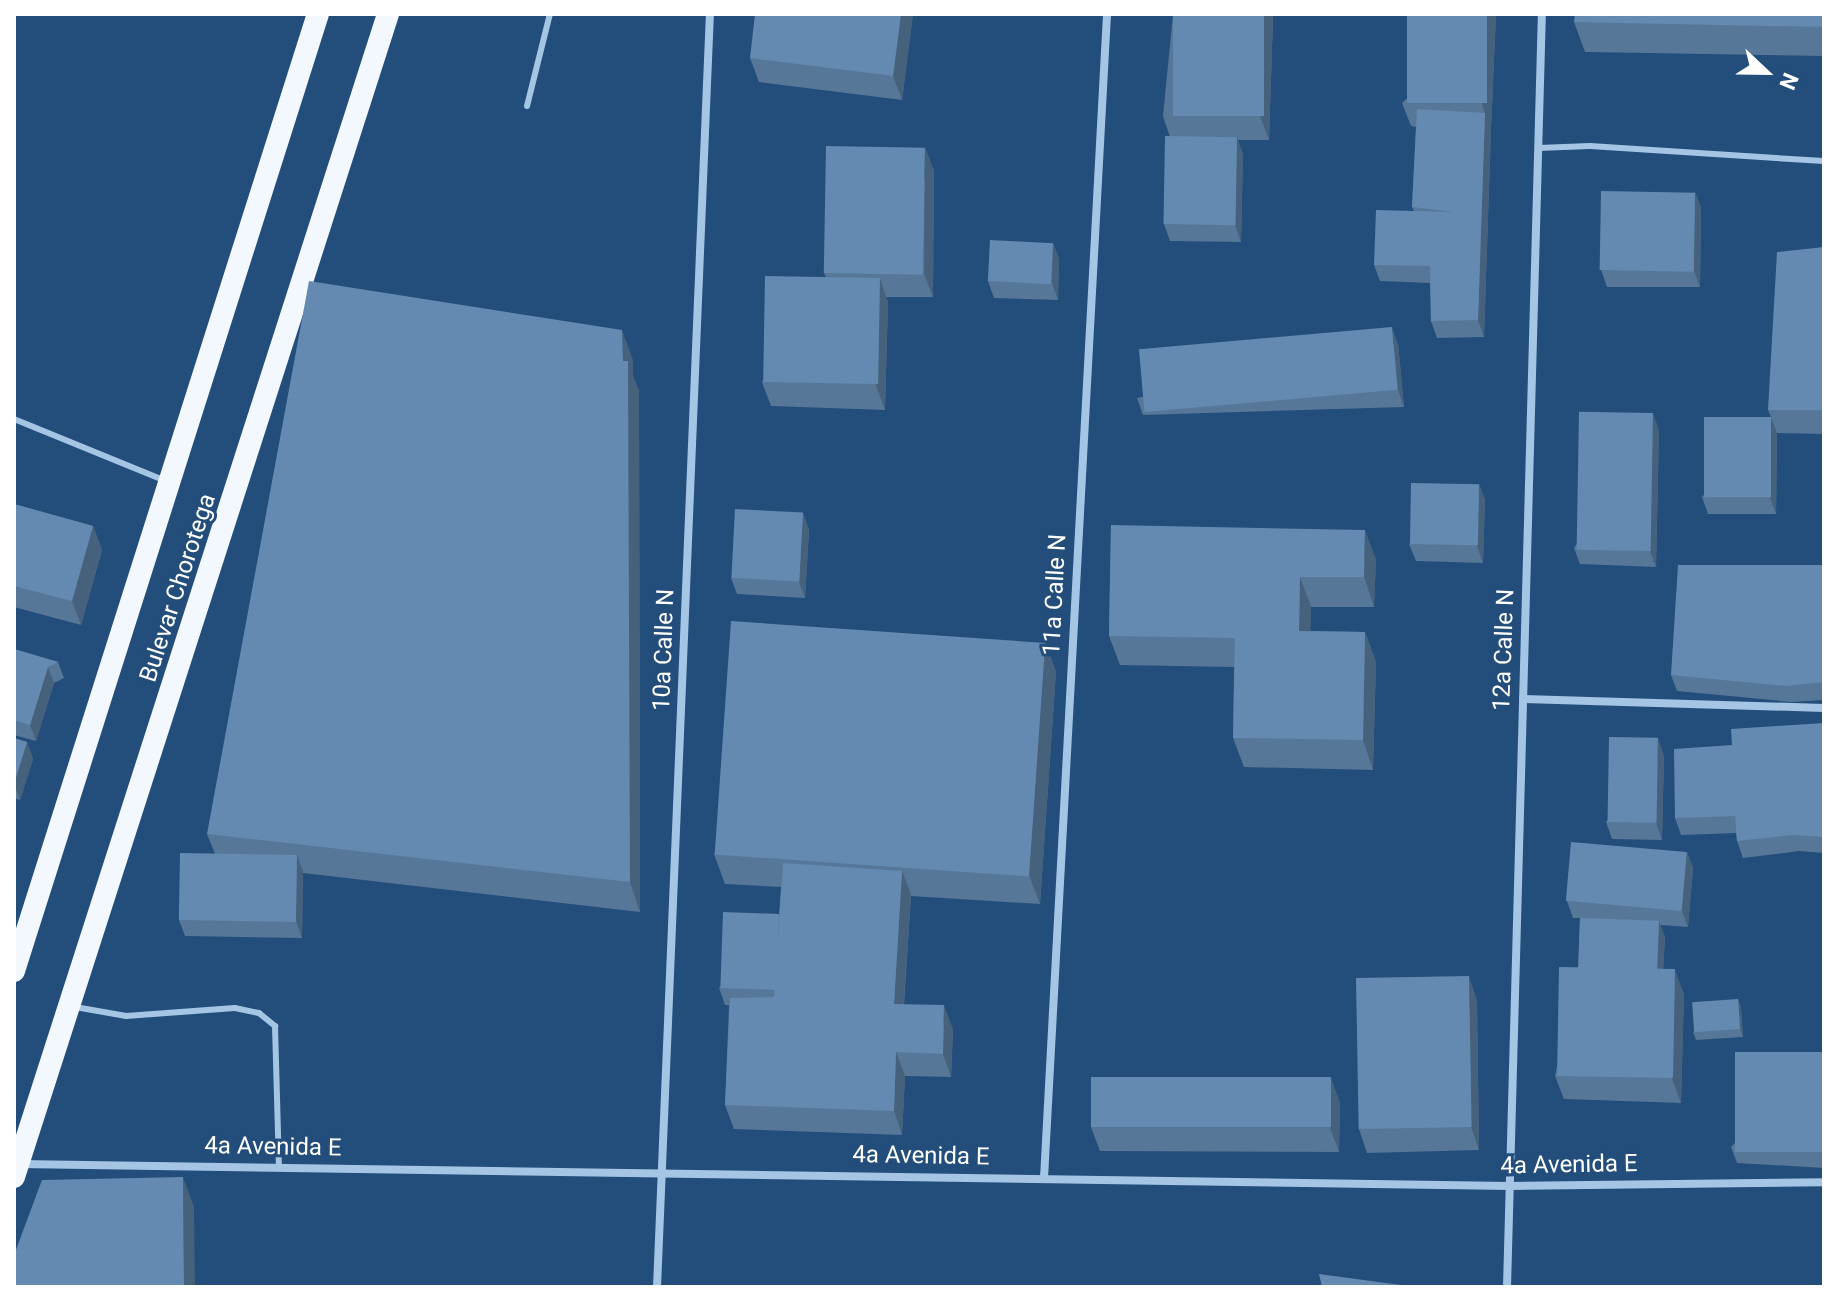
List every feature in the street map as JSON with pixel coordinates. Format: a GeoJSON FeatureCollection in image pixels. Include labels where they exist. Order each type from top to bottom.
{"type":"FeatureCollection","features":[{"type":"Feature","properties":{"kind":"highway","name":"Bulevar Chorotega"},"geometry":{"type":"LineString","coordinates":[[14,971],[318,14]]}},
{"type":"Feature","properties":{"kind":"highway","name":"Bulevar Chorotega"},"geometry":{"type":"LineString","coordinates":[[16,1171],[388,14]]}},
{"type":"Feature","properties":{"kind":"street","name":"10a Calle N"},"geometry":{"type":"LineString","coordinates":[[657,1287],[710,14]]}},
{"type":"Feature","properties":{"kind":"street","name":"11a Calle N"},"geometry":{"type":"LineString","coordinates":[[1044,1178],[1107,14]]}},
{"type":"Feature","properties":{"kind":"street","name":"12a Calle N"},"geometry":{"type":"LineString","coordinates":[[1507,1287],[1542,14]]}},
{"type":"Feature","properties":{"kind":"street"},"geometry":{"type":"LineString","coordinates":[[1523,699],[1824,708]]}},
{"type":"Feature","properties":{"kind":"street","name":"4a Avenida E"},"geometry":{"type":"LineString","coordinates":[[16,1171],[279,1167],[663,1170],[1510,1186],[1824,1182]]}},
{"type":"Feature","properties":{"kind":"lane"},"geometry":{"type":"LineString","coordinates":[[527,106],[550,14]]}},
{"type":"Feature","properties":{"kind":"lane"},"geometry":{"type":"LineString","coordinates":[[1538,148],[1590,146],[1824,161]]}},
{"type":"Feature","properties":{"kind":"lane"},"geometry":{"type":"LineString","coordinates":[[14,419],[169,483]]}},
{"type":"Feature","properties":{"kind":"lane"},"geometry":{"type":"LineString","coordinates":[[71,1007],[126,1016],[235,1008],[259,1013],[275,1026],[279,1167]]}},
{"type":"Feature","properties":{"kind":"building"},"geometry":{"type":"Polygon","coordinates":[[[755,14],[901,14],[893,76],[750,58],[755,14]]]}},
{"type":"Feature","properties":{"kind":"building"},"geometry":{"type":"Polygon","coordinates":[[[1173,14],[1264,14],[1264,116],[1173,116],[1173,14]]]}},
{"type":"Feature","properties":{"kind":"building"},"geometry":{"type":"Polygon","coordinates":[[[1407,14],[1487,14],[1487,103],[1407,103],[1407,14]]]}},
{"type":"Feature","properties":{"kind":"building"},"geometry":{"type":"Polygon","coordinates":[[[1575,14],[1824,14],[1823,27],[1574,22],[1575,14]]]}},
{"type":"Feature","properties":{"kind":"building"},"geometry":{"type":"Polygon","coordinates":[[[1417,109],[1485,113],[1478,320],[1431,321],[1430,266],[1374,265],[1376,210],[1455,212],[1412,207],[1417,109]]]}},
{"type":"Feature","properties":{"kind":"building"},"geometry":{"type":"Polygon","coordinates":[[[1165,136],[1237,137],[1235,225],[1163,224],[1165,136]]]}},
{"type":"Feature","properties":{"kind":"building"},"geometry":{"type":"Polygon","coordinates":[[[826,146],[925,148],[923,275],[824,273],[826,146]]]}},
{"type":"Feature","properties":{"kind":"building"},"geometry":{"type":"Polygon","coordinates":[[[1601,191],[1695,193],[1694,272],[1600,270],[1601,191]]]}},
{"type":"Feature","properties":{"kind":"building"},"geometry":{"type":"Polygon","coordinates":[[[990,240],[1053,243],[1051,284],[988,281],[990,240]]]}},
{"type":"Feature","properties":{"kind":"building"},"geometry":{"type":"Polygon","coordinates":[[[1824,247],[1824,410],[1768,410],[1777,252],[1824,247]]]}},
{"type":"Feature","properties":{"kind":"building"},"geometry":{"type":"Polygon","coordinates":[[[765,276],[880,278],[878,384],[763,382],[765,276]]]}},
{"type":"Feature","properties":{"kind":"building"},"geometry":{"type":"Polygon","coordinates":[[[309,281],[622,330],[623,361],[628,361],[630,882],[207,834],[309,281]]]}},
{"type":"Feature","properties":{"kind":"building"},"geometry":{"type":"Polygon","coordinates":[[[1392,327],[1397,390],[1144,412],[1139,349],[1392,327]]]}},
{"type":"Feature","properties":{"kind":"building"},"geometry":{"type":"Polygon","coordinates":[[[1579,412],[1653,413],[1651,551],[1577,550],[1579,412]]]}},
{"type":"Feature","properties":{"kind":"building"},"geometry":{"type":"Polygon","coordinates":[[[1704,417],[1771,417],[1771,497],[1704,497],[1704,417]]]}},
{"type":"Feature","properties":{"kind":"building"},"geometry":{"type":"Polygon","coordinates":[[[1411,483],[1479,484],[1478,545],[1410,544],[1411,483]]]}},
{"type":"Feature","properties":{"kind":"building"},"geometry":{"type":"Polygon","coordinates":[[[14,504],[93,526],[72,601],[14,586],[14,504]]]}},
{"type":"Feature","properties":{"kind":"building"},"geometry":{"type":"Polygon","coordinates":[[[735,509],[803,513],[799,581],[731,578],[735,509]]]}},
{"type":"Feature","properties":{"kind":"building"},"geometry":{"type":"Polygon","coordinates":[[[1111,525],[1365,530],[1364,577],[1300,577],[1299,631],[1365,632],[1363,740],[1233,738],[1235,638],[1109,636],[1111,525]]]}},
{"type":"Feature","properties":{"kind":"building"},"geometry":{"type":"Polygon","coordinates":[[[1678,565],[1824,565],[1824,682],[1786,686],[1671,675],[1678,565]]]}},
{"type":"Feature","properties":{"kind":"building"},"geometry":{"type":"Polygon","coordinates":[[[731,621],[1045,643],[1029,876],[715,854],[731,621]]]}},
{"type":"Feature","properties":{"kind":"building"},"geometry":{"type":"Polygon","coordinates":[[[14,649],[58,662],[48,667],[30,725],[14,720],[14,649]]]}},
{"type":"Feature","properties":{"kind":"building"},"geometry":{"type":"Polygon","coordinates":[[[1824,723],[1824,837],[1793,835],[1737,841],[1735,816],[1675,818],[1674,749],[1732,745],[1731,729],[1824,723]]]}},
{"type":"Feature","properties":{"kind":"building"},"geometry":{"type":"Polygon","coordinates":[[[1609,737],[1658,738],[1657,823],[1608,822],[1609,737]]]}},
{"type":"Feature","properties":{"kind":"building"},"geometry":{"type":"Polygon","coordinates":[[[14,738],[27,742],[14,784],[14,738]]]}},
{"type":"Feature","properties":{"kind":"building"},"geometry":{"type":"Polygon","coordinates":[[[1571,842],[1687,852],[1681,911],[1566,901],[1571,842]]]}},
{"type":"Feature","properties":{"kind":"building"},"geometry":{"type":"Polygon","coordinates":[[[180,853],[297,855],[296,922],[179,920],[180,853]]]}},
{"type":"Feature","properties":{"kind":"building"},"geometry":{"type":"Polygon","coordinates":[[[783,863],[902,871],[894,1004],[944,1005],[943,1054],[896,1052],[894,1111],[725,1105],[730,998],[774,997],[783,863]]]}},
{"type":"Feature","properties":{"kind":"building"},"geometry":{"type":"Polygon","coordinates":[[[723,912],[779,914],[776,990],[720,988],[723,912]]]}},
{"type":"Feature","properties":{"kind":"building"},"geometry":{"type":"Polygon","coordinates":[[[1580,918],[1659,921],[1657,971],[1578,968],[1580,918]]]}},
{"type":"Feature","properties":{"kind":"building"},"geometry":{"type":"Polygon","coordinates":[[[1559,967],[1675,969],[1673,1078],[1557,1076],[1559,967]]]}},
{"type":"Feature","properties":{"kind":"building"},"geometry":{"type":"Polygon","coordinates":[[[1469,976],[1472,1127],[1359,1129],[1356,978],[1469,976]]]}},
{"type":"Feature","properties":{"kind":"building"},"geometry":{"type":"Polygon","coordinates":[[[1738,999],[1740,1029],[1694,1032],[1692,1002],[1738,999]]]}},
{"type":"Feature","properties":{"kind":"building"},"geometry":{"type":"Polygon","coordinates":[[[1735,1052],[1824,1052],[1824,1152],[1735,1152],[1735,1052]]]}},
{"type":"Feature","properties":{"kind":"building"},"geometry":{"type":"Polygon","coordinates":[[[1091,1077],[1331,1077],[1331,1127],[1091,1127],[1091,1077]]]}},
{"type":"Feature","properties":{"kind":"building"},"geometry":{"type":"Polygon","coordinates":[[[183,1177],[184,1287],[14,1287],[14,1255],[42,1180],[183,1177]]]}},
{"type":"Feature","properties":{"kind":"building"},"geometry":{"type":"Polygon","coordinates":[[[1319,1274],[1416,1287],[1322,1287],[1319,1274]]]}}]}
